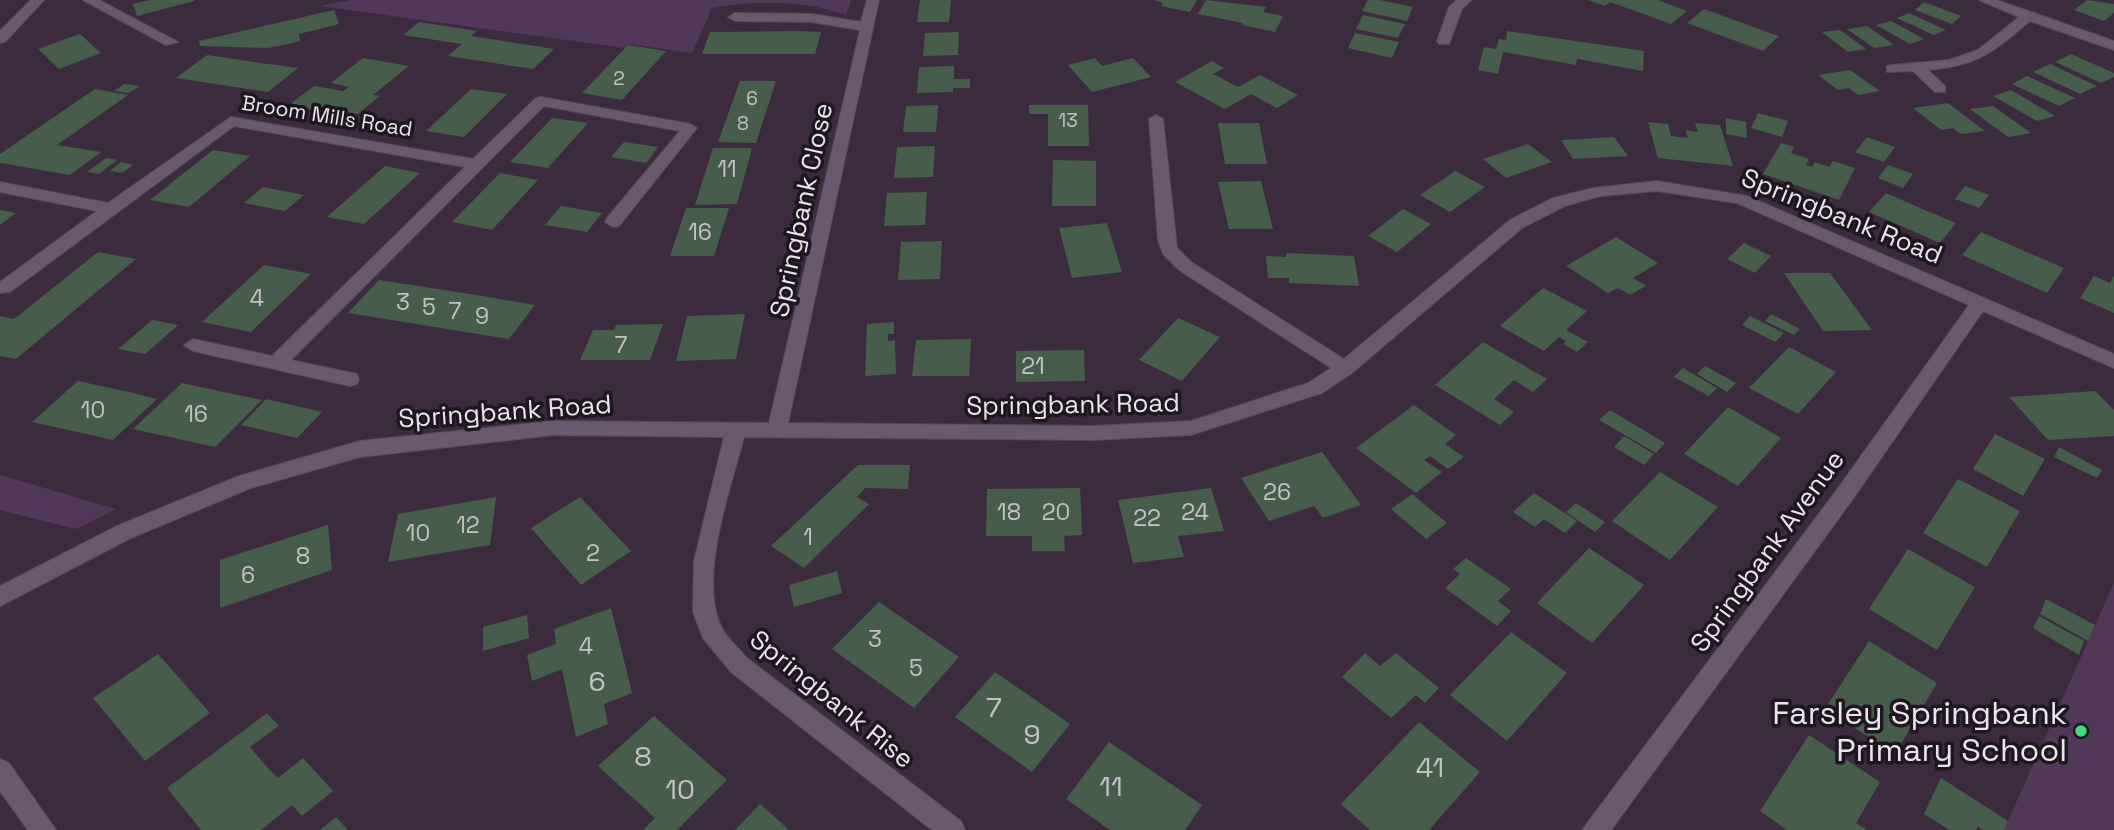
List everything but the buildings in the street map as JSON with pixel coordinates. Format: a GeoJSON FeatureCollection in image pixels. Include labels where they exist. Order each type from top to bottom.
{"type":"FeatureCollection","features":[{"type":"Feature","properties":{"kind":"street"},"geometry":{"type":"LineString","coordinates":[[0,39],[39,0]]}},
{"type":"Feature","properties":{"kind":"street"},"geometry":{"type":"LineString","coordinates":[[89,0],[171,42]]}},
{"type":"Feature","properties":{"kind":"street","name":"Springbank Close"},"geometry":{"type":"LineString","coordinates":[[777,431],[873,0]]}},
{"type":"Feature","properties":{"kind":"street"},"geometry":{"type":"LineString","coordinates":[[1444,41],[1456,7],[1465,0]]}},
{"type":"Feature","properties":{"kind":"street"},"geometry":{"type":"LineString","coordinates":[[1985,0],[2114,46]]}},
{"type":"Feature","properties":{"kind":"street"},"geometry":{"type":"LineString","coordinates":[[1892,69],[1951,64],[1983,53],[2029,15]]}},
{"type":"Feature","properties":{"kind":"street"},"geometry":{"type":"LineString","coordinates":[[735,17],[812,18],[866,27]]}},
{"type":"Feature","properties":{"kind":"street"},"geometry":{"type":"LineString","coordinates":[[1916,67],[1940,89]]}},
{"type":"Feature","properties":{"kind":"street"},"geometry":{"type":"LineString","coordinates":[[276,363],[541,101],[690,128],[613,222]]}},
{"type":"Feature","properties":{"kind":"street"},"geometry":{"type":"LineString","coordinates":[[1156,119],[1169,250],[1185,265],[1345,368]]}},
{"type":"Feature","properties":{"kind":"street","name":"Broom Mills Road"},"geometry":{"type":"LineString","coordinates":[[4,288],[231,121],[478,164]]}},
{"type":"Feature","properties":{"kind":"street","name":"Springbank Road"},"geometry":{"type":"LineString","coordinates":[[0,597],[136,527],[246,482],[360,449],[553,428],[1093,433],[1191,428],[1315,387],[1345,368],[1516,225],[1559,202],[1599,191],[1657,186],[1741,200],[2114,361]]}},
{"type":"Feature","properties":{"kind":"street"},"geometry":{"type":"LineString","coordinates":[[0,187],[111,209]]}},
{"type":"Feature","properties":{"kind":"street","name":"Springbank Avenue"},"geometry":{"type":"LineString","coordinates":[[1595,830],[1843,497],[1980,302]]}},
{"type":"Feature","properties":{"kind":"street"},"geometry":{"type":"LineString","coordinates":[[193,345],[350,379]]}},
{"type":"Feature","properties":{"kind":"street","name":"Springbank Rise"},"geometry":{"type":"LineString","coordinates":[[736,429],[704,564],[701,594],[710,630],[738,665],[952,830]]}},
{"type":"Feature","properties":{"kind":"street"},"geometry":{"type":"LineString","coordinates":[[0,771],[43,830]]}},
{"type":"Feature","properties":{"kind":"shaded area"},"geometry":{"type":"Polygon","coordinates":[[[351,0],[851,0],[846,15],[814,6],[780,3],[712,8],[692,53],[629,44],[625,48],[320,6],[351,0]]]}},
{"type":"Feature","properties":{"kind":"shaded area"},"geometry":{"type":"Polygon","coordinates":[[[0,475],[116,509],[76,529],[0,510],[0,475]]]}},
{"type":"Feature","properties":{"kind":"shaded area","name":"Farsley Springbank Primary School"},"geometry":{"type":"Polygon","coordinates":[[[2114,583],[2114,830],[2004,830],[2114,583]]]}},
{"type":"Feature","properties":{"kind":"place","name":"Farsley Springbank Primary School"},"geometry":{"type":"Point","coordinates":[2081,731]}}]}
